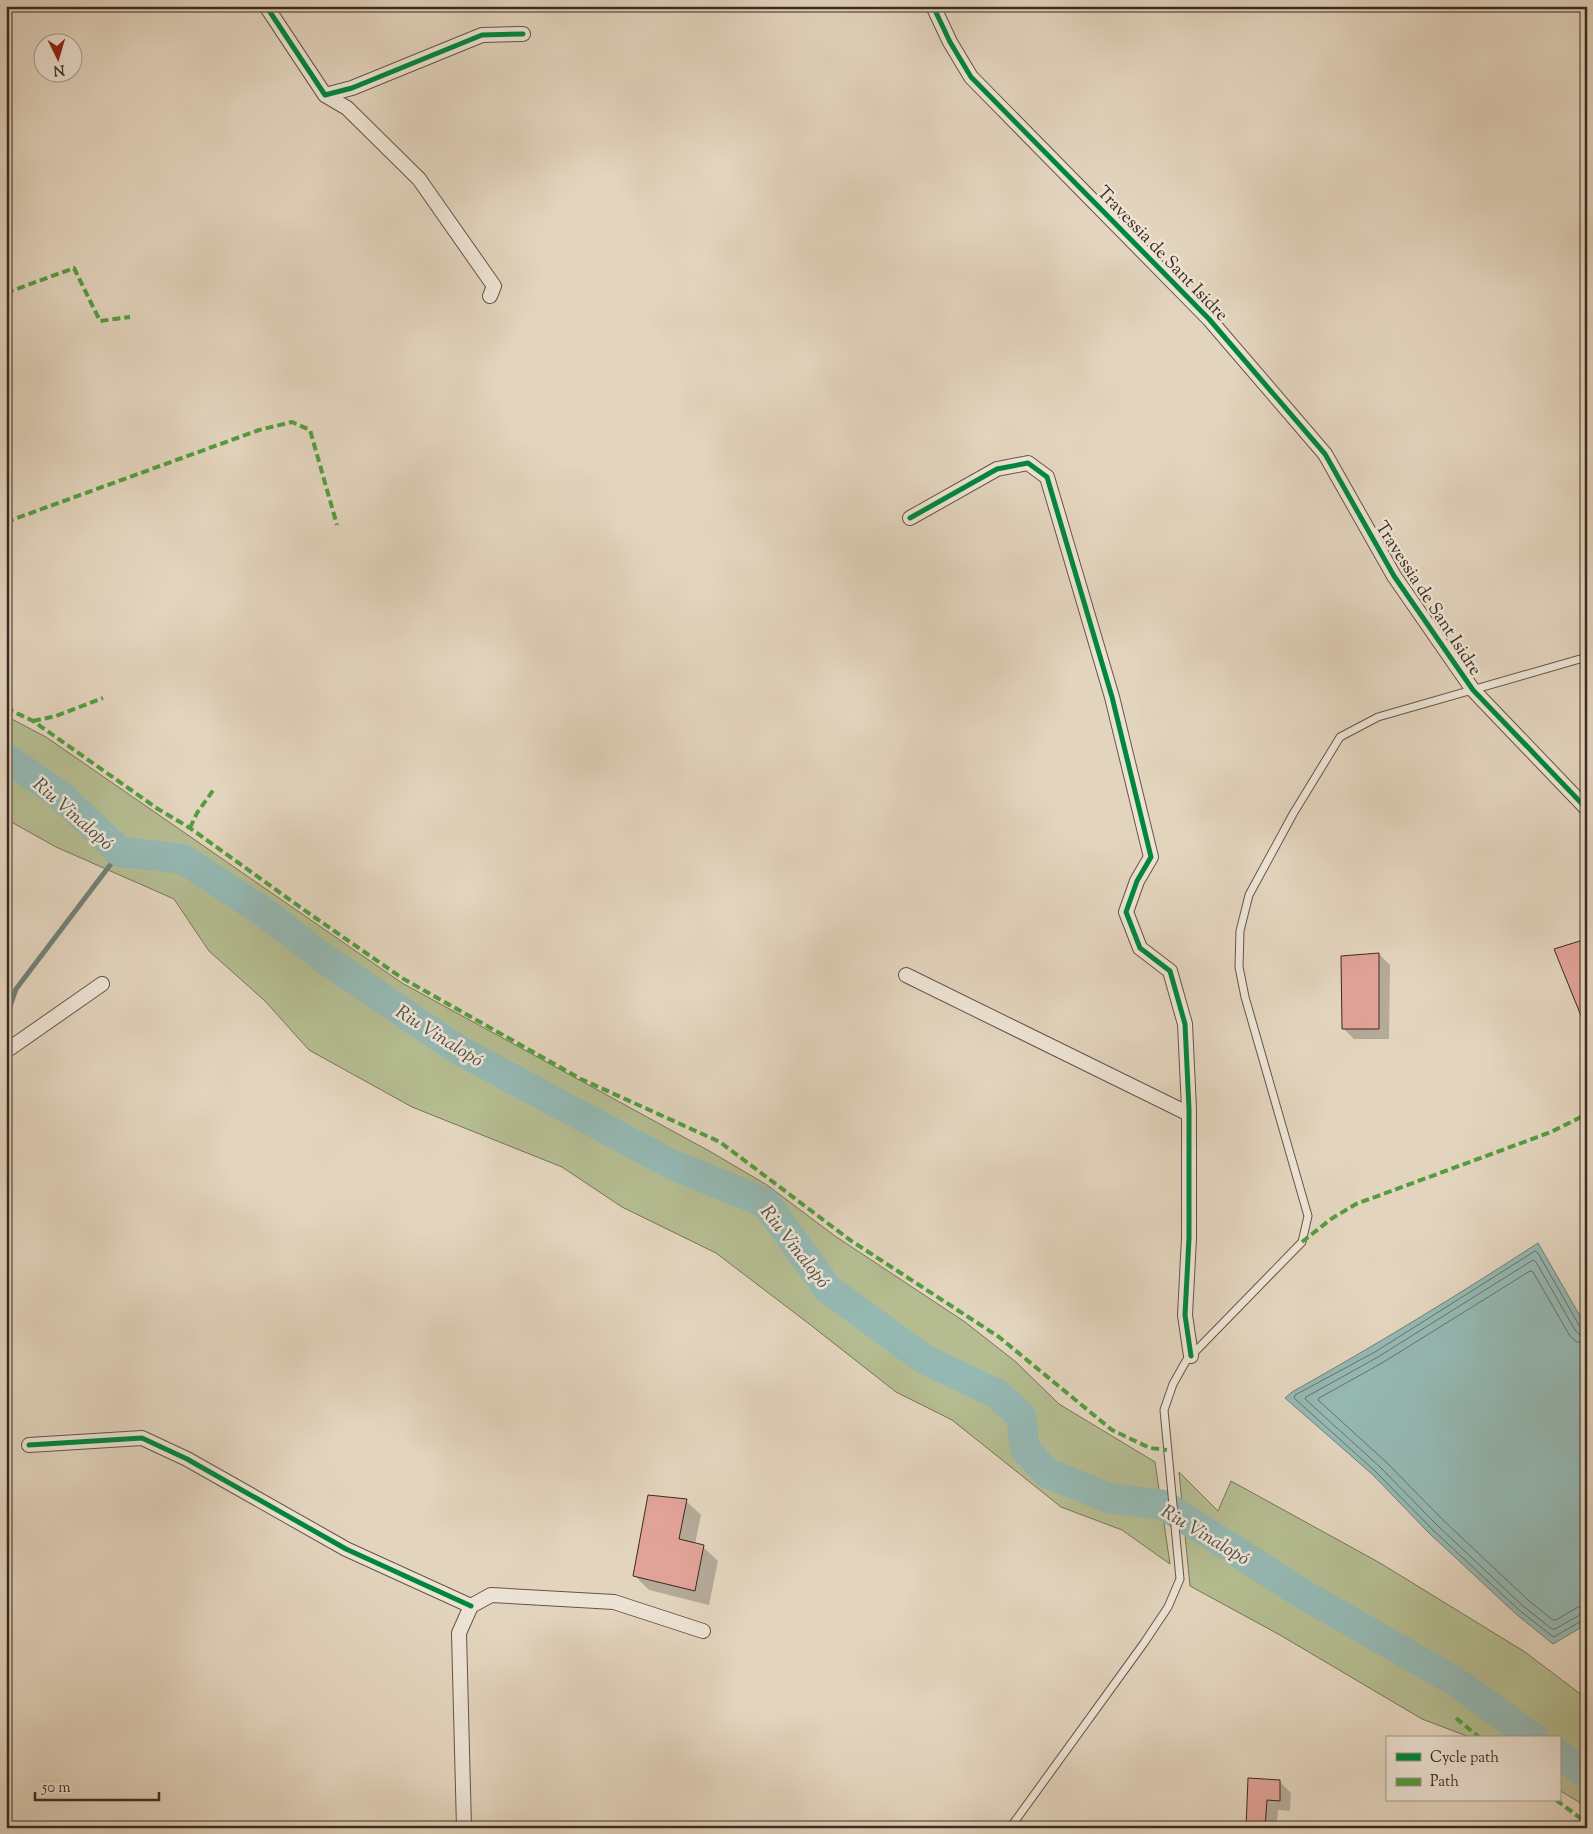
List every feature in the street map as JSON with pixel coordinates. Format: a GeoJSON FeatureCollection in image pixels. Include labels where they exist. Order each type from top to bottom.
{"type":"FeatureCollection","features":[{"type":"Feature","properties":{"kind":"street"},"geometry":{"type":"LineString","coordinates":[[266,6],[325,95],[347,108],[419,179],[494,286],[490,296]]}},
{"type":"Feature","properties":{"kind":"street","name":"Travessia de Sant Isidre"},"geometry":{"type":"LineString","coordinates":[[933,6],[950,42],[971,77],[1209,319],[1325,454],[1394,576],[1473,690],[1587,809]]}},
{"type":"Feature","properties":{"kind":"street"},"geometry":{"type":"LineString","coordinates":[[325,95],[352,88],[482,35],[523,34]]}},
{"type":"Feature","properties":{"kind":"street"},"geometry":{"type":"LineString","coordinates":[[910,518],[997,469],[1028,463],[1047,477],[1112,697],[1151,857],[1137,882],[1126,912],[1140,948],[1170,971],[1186,1024],[1189,1114],[1189,1238],[1185,1315],[1191,1356]]}},
{"type":"Feature","properties":{"kind":"street"},"geometry":{"type":"LineString","coordinates":[[906,976],[1189,1114]]}},
{"type":"Feature","properties":{"kind":"street"},"geometry":{"type":"LineString","coordinates":[[6,1051],[102,984]]}},
{"type":"Feature","properties":{"kind":"street"},"geometry":{"type":"LineString","coordinates":[[29,1445],[142,1438],[188,1459],[346,1549],[470,1606]]}},
{"type":"Feature","properties":{"kind":"street"},"geometry":{"type":"LineString","coordinates":[[464,1828],[459,1633],[470,1606],[491,1595],[614,1602],[703,1631]]}},
{"type":"Feature","properties":{"kind":"lane"},"geometry":{"type":"LineString","coordinates":[[1010,1828],[1144,1643],[1168,1606],[1180,1579],[1164,1410],[1173,1384],[1186,1361],[1302,1242],[1308,1216],[1245,997],[1239,967],[1240,931],[1249,895],[1293,814],[1340,738],[1378,717],[1587,657]]}},
{"type":"Feature","properties":{"kind":"green space"},"geometry":{"type":"Polygon","coordinates":[[[6,716],[46,737],[402,983],[711,1152],[767,1185],[835,1236],[965,1322],[1016,1362],[1059,1404],[1155,1462],[1170,1564],[1122,1530],[1061,1507],[952,1420],[896,1392],[716,1253],[622,1207],[562,1167],[412,1107],[309,1050],[265,1001],[209,951],[174,899],[56,847],[6,819],[6,716]]]}},
{"type":"Feature","properties":{"kind":"green space"},"geometry":{"type":"Polygon","coordinates":[[[1179,1472],[1218,1511],[1231,1481],[1380,1563],[1525,1652],[1587,1699],[1587,1807],[1560,1791],[1560,1736],[1467,1736],[1422,1719],[1280,1635],[1190,1586],[1179,1472]]]}},
{"type":"Feature","properties":{"kind":"water"},"geometry":{"type":"Polygon","coordinates":[[[1538,1243],[1587,1328],[1587,1624],[1553,1644],[1516,1614],[1429,1533],[1372,1474],[1285,1398],[1292,1392],[1447,1301],[1538,1243]]]}},
{"type":"Feature","properties":{"kind":"building"},"geometry":{"type":"Polygon","coordinates":[[[1583,940],[1587,954],[1586,1028],[1554,949],[1583,940]]]}},
{"type":"Feature","properties":{"kind":"building"},"geometry":{"type":"Polygon","coordinates":[[[1379,953],[1379,1029],[1342,1029],[1341,956],[1379,953]]]}},
{"type":"Feature","properties":{"kind":"building"},"geometry":{"type":"Polygon","coordinates":[[[648,1495],[687,1499],[679,1539],[704,1545],[695,1591],[633,1576],[648,1495]]]}},
{"type":"Feature","properties":{"kind":"building"},"geometry":{"type":"Polygon","coordinates":[[[1248,1778],[1280,1780],[1280,1801],[1267,1800],[1265,1828],[1246,1828],[1248,1778]]]}},
{"type":"Feature","properties":{"kind":"waterway","name":"Riu Vinalopó"},"geometry":{"type":"LineString","coordinates":[[6,758],[60,795],[120,852],[183,859],[268,915],[326,960],[457,1049],[671,1164],[766,1203],[828,1289],[924,1359],[997,1394],[1021,1416],[1025,1449],[1047,1473],[1109,1498],[1164,1505],[1301,1593],[1453,1680],[1531,1736]]}},
{"type":"Feature","properties":{"kind":"waterway"},"geometry":{"type":"LineString","coordinates":[[6,1018],[16,989],[120,852]]}},
{"type":"Feature","properties":{"kind":"waterway","name":"Riu Vinalopó"},"geometry":{"type":"LineString","coordinates":[[1560,1756],[1587,1774]]}},
{"type":"Feature","properties":{"kind":"marked path"},"geometry":{"type":"LineString","coordinates":[[6,293],[74,268],[100,321],[130,317]]}},
{"type":"Feature","properties":{"kind":"marked path"},"geometry":{"type":"LineString","coordinates":[[6,522],[259,430],[292,422],[310,430],[337,525]]}},
{"type":"Feature","properties":{"kind":"marked path"},"geometry":{"type":"LineString","coordinates":[[33,721],[56,716],[103,698]]}},
{"type":"Feature","properties":{"kind":"marked path"},"geometry":{"type":"LineString","coordinates":[[6,708],[33,721],[158,809],[190,828],[402,978],[581,1079],[720,1142],[850,1240],[999,1337],[1112,1430],[1150,1448],[1167,1450]]}},
{"type":"Feature","properties":{"kind":"marked path"},"geometry":{"type":"LineString","coordinates":[[190,828],[197,813],[214,789]]}},
{"type":"Feature","properties":{"kind":"marked path"},"geometry":{"type":"LineString","coordinates":[[1302,1242],[1331,1219],[1356,1204],[1551,1132],[1587,1114]]}},
{"type":"Feature","properties":{"kind":"marked path"},"geometry":{"type":"LineString","coordinates":[[1456,1718],[1478,1736]]}},
{"type":"Feature","properties":{"kind":"marked path"},"geometry":{"type":"LineString","coordinates":[[1559,1802],[1587,1823]]}},
{"type":"Feature","properties":{"kind":"cycle path"},"geometry":{"type":"LineString","coordinates":[[266,6],[325,95],[352,88],[482,35],[523,34]]}},
{"type":"Feature","properties":{"kind":"cycle path"},"geometry":{"type":"LineString","coordinates":[[933,6],[950,42],[971,77],[1209,319],[1325,454],[1394,576],[1473,690],[1587,809]]}},
{"type":"Feature","properties":{"kind":"cycle path"},"geometry":{"type":"LineString","coordinates":[[910,518],[997,469],[1028,463],[1047,477],[1112,697],[1151,857],[1137,881],[1126,912],[1140,948],[1170,971],[1185,1024],[1189,1109],[1189,1238],[1185,1315],[1191,1356]]}},
{"type":"Feature","properties":{"kind":"cycle path"},"geometry":{"type":"LineString","coordinates":[[29,1445],[142,1438],[187,1459],[346,1549],[471,1606]]}}]}
